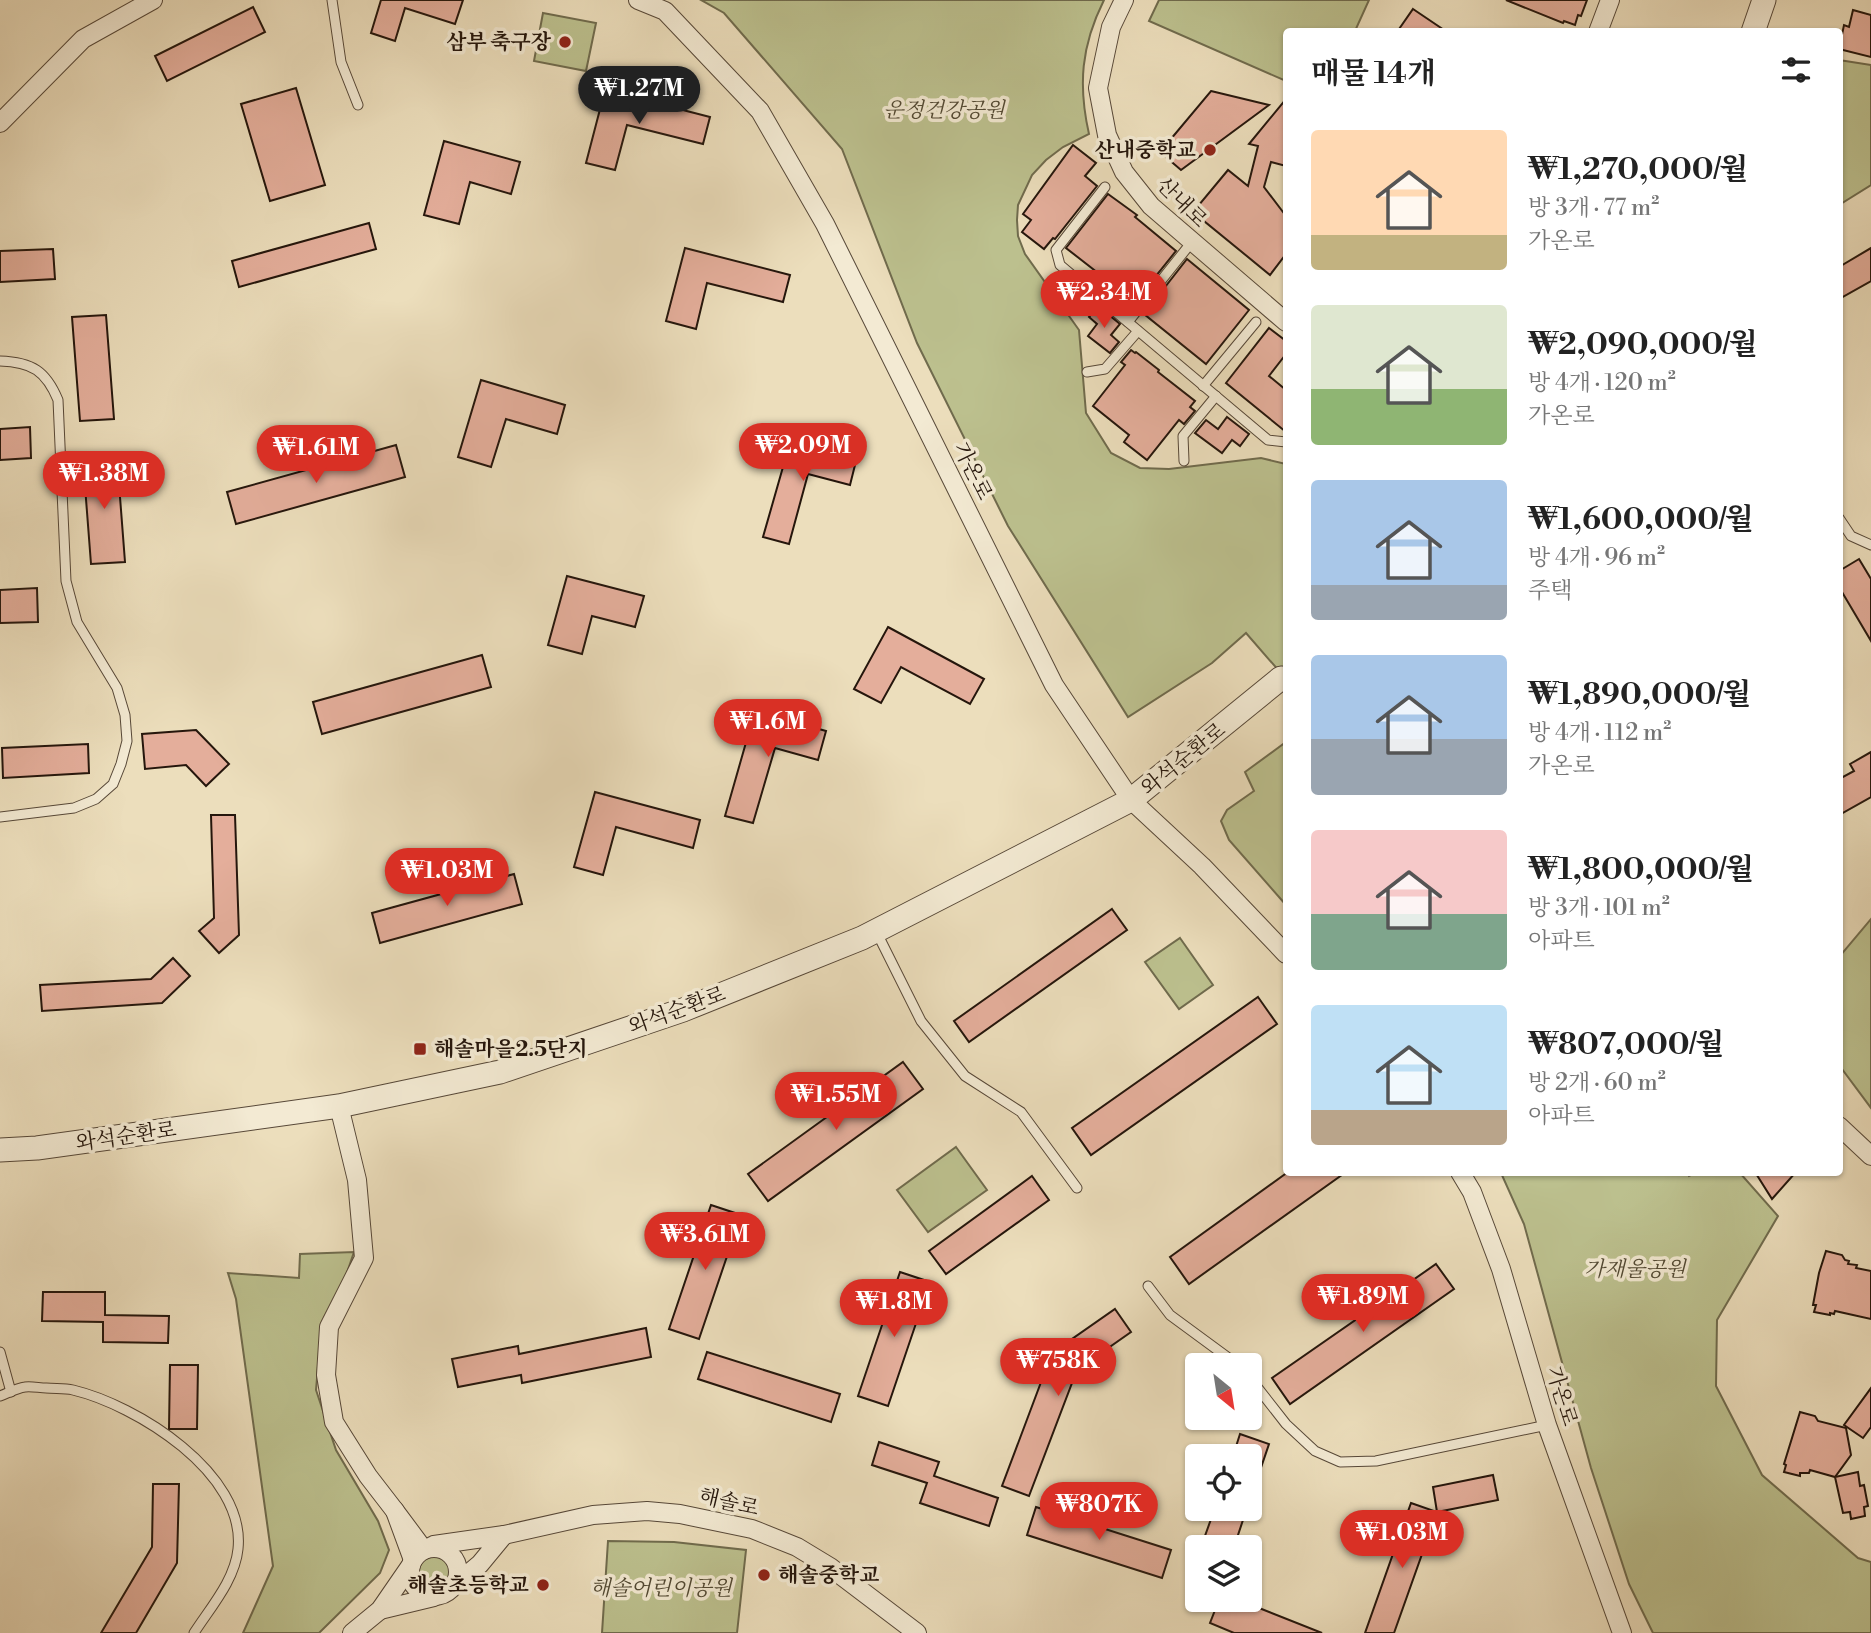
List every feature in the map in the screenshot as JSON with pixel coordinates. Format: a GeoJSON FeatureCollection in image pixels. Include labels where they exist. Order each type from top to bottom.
{"type":"FeatureCollection","features":[{"type":"Feature","properties":{"kind":"street"},"geometry":{"type":"LineString","coordinates":[[0,123],[83,39],[153,0]]}},
{"type":"Feature","properties":{"kind":"street","name":"가온로"},"geometry":{"type":"LineString","coordinates":[[638,0],[665,11],[760,111],[825,224],[1054,685],[1131,800],[1202,866],[1283,951]]}},
{"type":"Feature","properties":{"kind":"street","name":"산내로"},"geometry":{"type":"LineString","coordinates":[[1124,0],[1111,27],[1098,88],[1107,135],[1124,172],[1151,206],[1283,320]]}},
{"type":"Feature","properties":{"kind":"street"},"geometry":{"type":"LineString","coordinates":[[1600,28],[1610,0]]}},
{"type":"Feature","properties":{"kind":"street"},"geometry":{"type":"LineString","coordinates":[[1754,28],[1764,0]]}},
{"type":"Feature","properties":{"kind":"street","name":"와석순환로"},"geometry":{"type":"LineString","coordinates":[[0,1150],[37,1149],[339,1106],[500,1072],[683,1010],[876,931],[1131,800],[1281,678]]}},
{"type":"Feature","properties":{"kind":"street"},"geometry":{"type":"LineString","coordinates":[[339,1106],[357,1180],[363,1258],[329,1327],[326,1375],[334,1422],[368,1476],[395,1511],[416,1558],[410,1577],[414,1585],[426,1596],[435,1597]]}},
{"type":"Feature","properties":{"kind":"street"},"geometry":{"type":"LineString","coordinates":[[1843,1130],[1871,1156]]}},
{"type":"Feature","properties":{"kind":"street","name":"가온로"},"geometry":{"type":"LineString","coordinates":[[1462,1176],[1472,1192],[1501,1269],[1547,1426],[1622,1633]]}},
{"type":"Feature","properties":{"kind":"street","name":"해솔로"},"geometry":{"type":"LineString","coordinates":[[416,1558],[434,1545],[503,1535],[593,1514],[647,1511],[680,1514],[752,1529],[797,1547],[830,1567],[917,1633]]}},
{"type":"Feature","properties":{"kind":"street"},"geometry":{"type":"LineString","coordinates":[[380,1610],[443,1595],[480,1564],[503,1535]]}},
{"type":"Feature","properties":{"kind":"street"},"geometry":{"type":"LineString","coordinates":[[352,1633],[380,1610],[416,1558],[438,1548],[451,1555],[459,1569],[455,1585]]}},
{"type":"Feature","properties":{"kind":"lane"},"geometry":{"type":"LineString","coordinates":[[332,0],[341,62],[358,105]]}},
{"type":"Feature","properties":{"kind":"lane"},"geometry":{"type":"LineString","coordinates":[[1105,187],[1056,250],[1060,265],[1268,440],[1283,442]]}},
{"type":"Feature","properties":{"kind":"lane"},"geometry":{"type":"LineString","coordinates":[[1128,322],[1191,243]]}},
{"type":"Feature","properties":{"kind":"lane"},"geometry":{"type":"LineString","coordinates":[[1203,386],[1256,322]]}},
{"type":"Feature","properties":{"kind":"lane"},"geometry":{"type":"LineString","coordinates":[[1087,372],[1105,369],[1138,331]]}},
{"type":"Feature","properties":{"kind":"lane"},"geometry":{"type":"LineString","coordinates":[[0,361],[31,365],[50,382],[58,400],[66,581],[77,622],[117,688],[125,715],[127,741],[113,784],[96,799],[74,808],[0,817]]}},
{"type":"Feature","properties":{"kind":"lane"},"geometry":{"type":"LineString","coordinates":[[1184,461],[1183,436],[1216,396]]}},
{"type":"Feature","properties":{"kind":"lane"},"geometry":{"type":"LineString","coordinates":[[1843,525],[1851,536],[1871,545]]}},
{"type":"Feature","properties":{"kind":"lane"},"geometry":{"type":"LineString","coordinates":[[876,931],[921,1021],[965,1076],[1021,1112],[1077,1188]]}},
{"type":"Feature","properties":{"kind":"lane"},"geometry":{"type":"LineString","coordinates":[[1148,1286],[1170,1315],[1222,1353]]}},
{"type":"Feature","properties":{"kind":"lane"},"geometry":{"type":"LineString","coordinates":[[0,1352],[11,1392]]}},
{"type":"Feature","properties":{"kind":"lane"},"geometry":{"type":"LineString","coordinates":[[0,1396],[25,1387],[71,1389],[134,1413],[167,1434],[211,1476],[228,1502],[236,1523],[239,1548],[232,1574],[194,1633]]}},
{"type":"Feature","properties":{"kind":"lane"},"geometry":{"type":"LineString","coordinates":[[1262,1393],[1286,1424],[1315,1451],[1340,1462],[1376,1461],[1547,1426]]}},
{"type":"Feature","properties":{"kind":"green space","name":"운정건강공원"},"geometry":{"type":"Polygon","coordinates":[[[701,0],[1104,0],[1090,33],[1084,66],[1083,99],[1089,134],[1063,147],[1032,175],[1018,205],[1018,236],[1025,254],[1079,330],[1086,413],[1111,453],[1140,468],[1169,469],[1261,458],[1283,463],[1283,676],[1246,633],[1212,663],[1128,717],[1008,526],[917,343],[842,149],[724,13],[701,0]]]}},
{"type":"Feature","properties":{"kind":"green space"},"geometry":{"type":"Polygon","coordinates":[[[1159,0],[1369,0],[1356,28],[1283,28],[1283,80],[1149,21],[1159,0]]]}},
{"type":"Feature","properties":{"kind":"green space","name":"삼부 축구장"},"geometry":{"type":"Polygon","coordinates":[[[543,13],[596,23],[586,71],[534,61],[543,13]]]}},
{"type":"Feature","properties":{"kind":"green space"},"geometry":{"type":"Polygon","coordinates":[[[1843,61],[1871,65],[1871,185],[1843,202],[1843,61]]]}},
{"type":"Feature","properties":{"kind":"green space"},"geometry":{"type":"Polygon","coordinates":[[[1283,744],[1283,902],[1229,840],[1221,821],[1227,810],[1254,791],[1245,772],[1283,744]]]}},
{"type":"Feature","properties":{"kind":"green space"},"geometry":{"type":"Polygon","coordinates":[[[1871,919],[1871,1108],[1843,1070],[1843,952],[1871,919]]]}},
{"type":"Feature","properties":{"kind":"green space"},"geometry":{"type":"Polygon","coordinates":[[[1180,938],[1213,985],[1179,1009],[1145,962],[1180,938]]]}},
{"type":"Feature","properties":{"kind":"green space"},"geometry":{"type":"Polygon","coordinates":[[[956,1147],[987,1190],[928,1232],[897,1190],[956,1147]]]}},
{"type":"Feature","properties":{"kind":"green space","name":"가재울공원"},"geometry":{"type":"Polygon","coordinates":[[[1502,1176],[1743,1176],[1778,1216],[1717,1320],[1716,1386],[1762,1475],[1858,1558],[1871,1562],[1871,1633],[1653,1633],[1629,1584],[1591,1468],[1524,1224],[1502,1176]]]}},
{"type":"Feature","properties":{"kind":"green space"},"geometry":{"type":"Polygon","coordinates":[[[354,1252],[319,1355],[316,1390],[336,1450],[378,1521],[389,1550],[380,1573],[319,1633],[243,1633],[273,1566],[236,1299],[228,1273],[299,1278],[300,1254],[354,1252]]]}},
{"type":"Feature","properties":{"kind":"green space","name":"해솔어린이공원"},"geometry":{"type":"Polygon","coordinates":[[[608,1541],[674,1542],[746,1550],[737,1633],[602,1633],[608,1541]]]}},
{"type":"Feature","properties":{"kind":"green space"},"geometry":{"type":"Polygon","coordinates":[[[434,1554],[446,1560],[452,1572],[446,1584],[434,1590],[422,1584],[416,1572],[422,1560],[434,1554]]]}},
{"type":"Feature","properties":{"kind":"building"},"geometry":{"type":"Polygon","coordinates":[[[381,0],[463,0],[455,24],[405,8],[395,41],[371,33],[381,0]]]}},
{"type":"Feature","properties":{"kind":"building"},"geometry":{"type":"Polygon","coordinates":[[[1506,0],[1587,0],[1575,25],[1564,21],[1563,23],[1506,0]]]}},
{"type":"Feature","properties":{"kind":"building"},"geometry":{"type":"Polygon","coordinates":[[[253,7],[265,32],[167,81],[155,56],[253,7]]]}},
{"type":"Feature","properties":{"kind":"building"},"geometry":{"type":"Polygon","coordinates":[[[1413,9],[1441,28],[1400,28],[1413,9]]]}},
{"type":"Feature","properties":{"kind":"building"},"geometry":{"type":"Polygon","coordinates":[[[1853,10],[1871,15],[1871,57],[1843,50],[1844,25],[1849,27],[1853,10]]]}},
{"type":"Feature","properties":{"kind":"building"},"geometry":{"type":"Polygon","coordinates":[[[296,88],[325,185],[270,201],[241,104],[296,88]]]}},
{"type":"Feature","properties":{"kind":"building"},"geometry":{"type":"Polygon","coordinates":[[[605,90],[710,117],[703,144],[627,125],[615,170],[586,163],[605,90]]]}},
{"type":"Feature","properties":{"kind":"building"},"geometry":{"type":"Polygon","coordinates":[[[1211,91],[1269,105],[1181,170],[1160,152],[1211,91]]]}},
{"type":"Feature","properties":{"kind":"building"},"geometry":{"type":"Polygon","coordinates":[[[1283,103],[1283,165],[1271,162],[1264,187],[1283,212],[1283,258],[1270,275],[1193,212],[1228,170],[1248,186],[1258,146],[1249,144],[1283,103]]]}},
{"type":"Feature","properties":{"kind":"building"},"geometry":{"type":"Polygon","coordinates":[[[444,141],[520,162],[511,194],[470,182],[459,224],[424,215],[444,141]]]}},
{"type":"Feature","properties":{"kind":"building"},"geometry":{"type":"Polygon","coordinates":[[[1073,145],[1096,163],[1085,176],[1097,186],[1044,249],[1022,232],[1031,220],[1023,214],[1073,145]]]}},
{"type":"Feature","properties":{"kind":"building"},"geometry":{"type":"Polygon","coordinates":[[[1108,194],[1137,215],[1135,217],[1176,251],[1127,312],[1106,295],[1112,287],[1107,280],[1066,248],[1108,194]]]}},
{"type":"Feature","properties":{"kind":"building"},"geometry":{"type":"Polygon","coordinates":[[[369,223],[376,249],[239,287],[232,261],[369,223]]]}},
{"type":"Feature","properties":{"kind":"building"},"geometry":{"type":"Polygon","coordinates":[[[685,248],[790,275],[783,302],[707,283],[696,329],[666,321],[685,248]]]}},
{"type":"Feature","properties":{"kind":"building"},"geometry":{"type":"Polygon","coordinates":[[[1871,248],[1871,281],[1843,297],[1843,265],[1871,248]]]}},
{"type":"Feature","properties":{"kind":"building"},"geometry":{"type":"Polygon","coordinates":[[[53,249],[55,279],[0,282],[0,251],[53,249]]]}},
{"type":"Feature","properties":{"kind":"building"},"geometry":{"type":"Polygon","coordinates":[[[1187,259],[1249,310],[1206,364],[1144,314],[1187,259]]]}},
{"type":"Feature","properties":{"kind":"building"},"geometry":{"type":"Polygon","coordinates":[[[1098,306],[1120,324],[1111,335],[1119,342],[1110,353],[1088,336],[1097,324],[1089,317],[1098,306]]]}},
{"type":"Feature","properties":{"kind":"building"},"geometry":{"type":"Polygon","coordinates":[[[106,315],[114,419],[80,421],[72,317],[106,315]]]}},
{"type":"Feature","properties":{"kind":"building"},"geometry":{"type":"Polygon","coordinates":[[[1269,328],[1283,339],[1283,358],[1269,376],[1283,388],[1283,430],[1226,383],[1269,328]]]}},
{"type":"Feature","properties":{"kind":"building"},"geometry":{"type":"Polygon","coordinates":[[[1131,350],[1195,401],[1190,407],[1195,411],[1184,424],[1179,420],[1147,460],[1124,442],[1129,435],[1093,406],[1125,365],[1121,362],[1131,350]]]}},
{"type":"Feature","properties":{"kind":"building"},"geometry":{"type":"Polygon","coordinates":[[[481,380],[565,405],[557,434],[506,419],[491,467],[458,457],[481,380]]]}},
{"type":"Feature","properties":{"kind":"building"},"geometry":{"type":"Polygon","coordinates":[[[1227,417],[1249,434],[1240,446],[1232,440],[1222,453],[1195,433],[1206,420],[1218,429],[1227,417]]]}},
{"type":"Feature","properties":{"kind":"building"},"geometry":{"type":"Polygon","coordinates":[[[30,427],[31,458],[0,460],[0,429],[30,427]]]}},
{"type":"Feature","properties":{"kind":"building"},"geometry":{"type":"Polygon","coordinates":[[[791,439],[857,457],[850,485],[808,474],[789,544],[763,537],[791,439]]]}},
{"type":"Feature","properties":{"kind":"building"},"geometry":{"type":"Polygon","coordinates":[[[396,445],[405,477],[236,524],[227,492],[396,445]]]}},
{"type":"Feature","properties":{"kind":"building"},"geometry":{"type":"Polygon","coordinates":[[[117,458],[125,562],[91,564],[83,460],[117,458]]]}},
{"type":"Feature","properties":{"kind":"building"},"geometry":{"type":"Polygon","coordinates":[[[1859,559],[1871,579],[1871,641],[1843,594],[1843,569],[1859,559]]]}},
{"type":"Feature","properties":{"kind":"building"},"geometry":{"type":"Polygon","coordinates":[[[567,576],[644,596],[635,627],[592,616],[582,654],[548,645],[567,576]]]}},
{"type":"Feature","properties":{"kind":"building"},"geometry":{"type":"Polygon","coordinates":[[[37,588],[38,622],[0,623],[0,590],[37,588]]]}},
{"type":"Feature","properties":{"kind":"building"},"geometry":{"type":"Polygon","coordinates":[[[888,627],[984,679],[970,704],[901,667],[881,703],[854,689],[888,627]]]}},
{"type":"Feature","properties":{"kind":"building"},"geometry":{"type":"Polygon","coordinates":[[[482,655],[491,687],[322,734],[313,702],[482,655]]]}},
{"type":"Feature","properties":{"kind":"building"},"geometry":{"type":"Polygon","coordinates":[[[755,711],[826,731],[818,760],[775,748],[753,823],[725,816],[755,711]]]}},
{"type":"Feature","properties":{"kind":"building"},"geometry":{"type":"Polygon","coordinates":[[[196,730],[229,764],[206,786],[186,765],[145,769],[142,734],[196,730]]]}},
{"type":"Feature","properties":{"kind":"building"},"geometry":{"type":"Polygon","coordinates":[[[88,744],[89,773],[3,778],[2,748],[88,744]]]}},
{"type":"Feature","properties":{"kind":"building"},"geometry":{"type":"Polygon","coordinates":[[[1871,752],[1871,797],[1843,813],[1843,777],[1854,771],[1850,764],[1871,752]]]}},
{"type":"Feature","properties":{"kind":"building"},"geometry":{"type":"Polygon","coordinates":[[[595,792],[700,820],[693,848],[616,827],[603,875],[574,867],[595,792]]]}},
{"type":"Feature","properties":{"kind":"building"},"geometry":{"type":"Polygon","coordinates":[[[211,815],[235,815],[239,935],[219,953],[199,931],[214,918],[211,815]]]}},
{"type":"Feature","properties":{"kind":"building"},"geometry":{"type":"Polygon","coordinates":[[[514,874],[522,904],[380,943],[372,913],[514,874]]]}},
{"type":"Feature","properties":{"kind":"building"},"geometry":{"type":"Polygon","coordinates":[[[1112,909],[1127,930],[969,1042],[954,1021],[1112,909]]]}},
{"type":"Feature","properties":{"kind":"building"},"geometry":{"type":"Polygon","coordinates":[[[173,958],[190,976],[162,1003],[42,1011],[40,985],[151,979],[173,958]]]}},
{"type":"Feature","properties":{"kind":"building"},"geometry":{"type":"Polygon","coordinates":[[[1258,997],[1277,1024],[1091,1155],[1072,1128],[1258,997]]]}},
{"type":"Feature","properties":{"kind":"building"},"geometry":{"type":"Polygon","coordinates":[[[903,1062],[923,1089],[768,1201],[748,1174],[903,1062]]]}},
{"type":"Feature","properties":{"kind":"building"},"geometry":{"type":"Polygon","coordinates":[[[1032,1176],[1049,1200],[946,1274],[929,1251],[1032,1176]]]}},
{"type":"Feature","properties":{"kind":"building"},"geometry":{"type":"Polygon","coordinates":[[[1283,1176],[1340,1176],[1189,1284],[1170,1257],[1283,1176]]]}},
{"type":"Feature","properties":{"kind":"building"},"geometry":{"type":"Polygon","coordinates":[[[1758,1176],[1792,1176],[1772,1199],[1758,1176]]]}},
{"type":"Feature","properties":{"kind":"building"},"geometry":{"type":"Polygon","coordinates":[[[711,1205],[741,1215],[699,1339],[669,1329],[711,1205]]]}},
{"type":"Feature","properties":{"kind":"building"},"geometry":{"type":"Polygon","coordinates":[[[1826,1251],[1842,1255],[1849,1261],[1848,1264],[1857,1265],[1856,1268],[1871,1271],[1871,1319],[1835,1311],[1830,1315],[1814,1312],[1819,1273],[1826,1251]]]}},
{"type":"Feature","properties":{"kind":"building"},"geometry":{"type":"Polygon","coordinates":[[[1436,1264],[1454,1289],[1290,1404],[1272,1378],[1436,1264]]]}},
{"type":"Feature","properties":{"kind":"building"},"geometry":{"type":"Polygon","coordinates":[[[900,1272],[930,1282],[888,1406],[858,1396],[900,1272]]]}},
{"type":"Feature","properties":{"kind":"building"},"geometry":{"type":"Polygon","coordinates":[[[43,1292],[105,1292],[105,1315],[169,1316],[168,1343],[103,1342],[103,1322],[42,1321],[43,1292]]]}},
{"type":"Feature","properties":{"kind":"building"},"geometry":{"type":"Polygon","coordinates":[[[1115,1309],[1131,1332],[1077,1370],[1029,1496],[1002,1486],[1052,1353],[1115,1309]]]}},
{"type":"Feature","properties":{"kind":"building"},"geometry":{"type":"Polygon","coordinates":[[[646,1328],[651,1357],[522,1383],[521,1375],[458,1387],[452,1359],[518,1346],[519,1354],[646,1328]]]}},
{"type":"Feature","properties":{"kind":"building"},"geometry":{"type":"Polygon","coordinates":[[[707,1352],[840,1394],[831,1422],[698,1379],[707,1352]]]}},
{"type":"Feature","properties":{"kind":"building"},"geometry":{"type":"Polygon","coordinates":[[[170,1365],[198,1365],[197,1429],[169,1429],[170,1365]]]}},
{"type":"Feature","properties":{"kind":"building"},"geometry":{"type":"Polygon","coordinates":[[[1871,1388],[1871,1427],[1863,1438],[1844,1425],[1871,1388]]]}},
{"type":"Feature","properties":{"kind":"building"},"geometry":{"type":"Polygon","coordinates":[[[1800,1412],[1815,1416],[1818,1421],[1846,1428],[1851,1455],[1835,1477],[1810,1470],[1809,1473],[1800,1473],[1800,1476],[1784,1472],[1800,1412]]]}},
{"type":"Feature","properties":{"kind":"building"},"geometry":{"type":"Polygon","coordinates":[[[1240,1434],[1269,1444],[1262,1465],[1262,1444],[1237,1444],[1240,1434]]]}},
{"type":"Feature","properties":{"kind":"building"},"geometry":{"type":"Polygon","coordinates":[[[879,1442],[939,1462],[934,1476],[998,1498],[989,1526],[920,1503],[927,1483],[872,1465],[879,1442]]]}},
{"type":"Feature","properties":{"kind":"building"},"geometry":{"type":"Polygon","coordinates":[[[1858,1472],[1868,1506],[1864,1507],[1865,1516],[1851,1519],[1850,1512],[1843,1513],[1835,1477],[1858,1472]]]}},
{"type":"Feature","properties":{"kind":"building"},"geometry":{"type":"Polygon","coordinates":[[[1493,1475],[1498,1500],[1437,1512],[1433,1487],[1493,1475]]]}},
{"type":"Feature","properties":{"kind":"building"},"geometry":{"type":"Polygon","coordinates":[[[153,1484],[179,1484],[177,1563],[136,1633],[101,1633],[152,1547],[153,1484]]]}},
{"type":"Feature","properties":{"kind":"building"},"geometry":{"type":"Polygon","coordinates":[[[1411,1503],[1437,1512],[1394,1633],[1365,1633],[1411,1503]]]}},
{"type":"Feature","properties":{"kind":"building"},"geometry":{"type":"Polygon","coordinates":[[[1036,1507],[1171,1550],[1162,1578],[1027,1535],[1036,1507]]]}},
{"type":"Feature","properties":{"kind":"building"},"geometry":{"type":"Polygon","coordinates":[[[1210,1521],[1243,1521],[1238,1535],[1205,1535],[1210,1521]]]}},
{"type":"Feature","properties":{"kind":"building"},"geometry":{"type":"Polygon","coordinates":[[[1262,1609],[1322,1633],[1234,1633],[1210,1623],[1214,1612],[1262,1612],[1262,1609]]]}},
{"type":"Feature","properties":{"kind":"place","name":"삼부 축구장"},"geometry":{"type":"Point","coordinates":[565,42]}},
{"type":"Feature","properties":{"kind":"place","name":"산내중학교"},"geometry":{"type":"Point","coordinates":[1210,150]}},
{"type":"Feature","properties":{"kind":"place","name":"해솔마을2.5단지"},"geometry":{"type":"Point","coordinates":[420,1049]}},
{"type":"Feature","properties":{"kind":"place","name":"해솔중학교"},"geometry":{"type":"Point","coordinates":[764,1575]}},
{"type":"Feature","properties":{"kind":"place","name":"해솔초등학교"},"geometry":{"type":"Point","coordinates":[543,1585]}}]}
